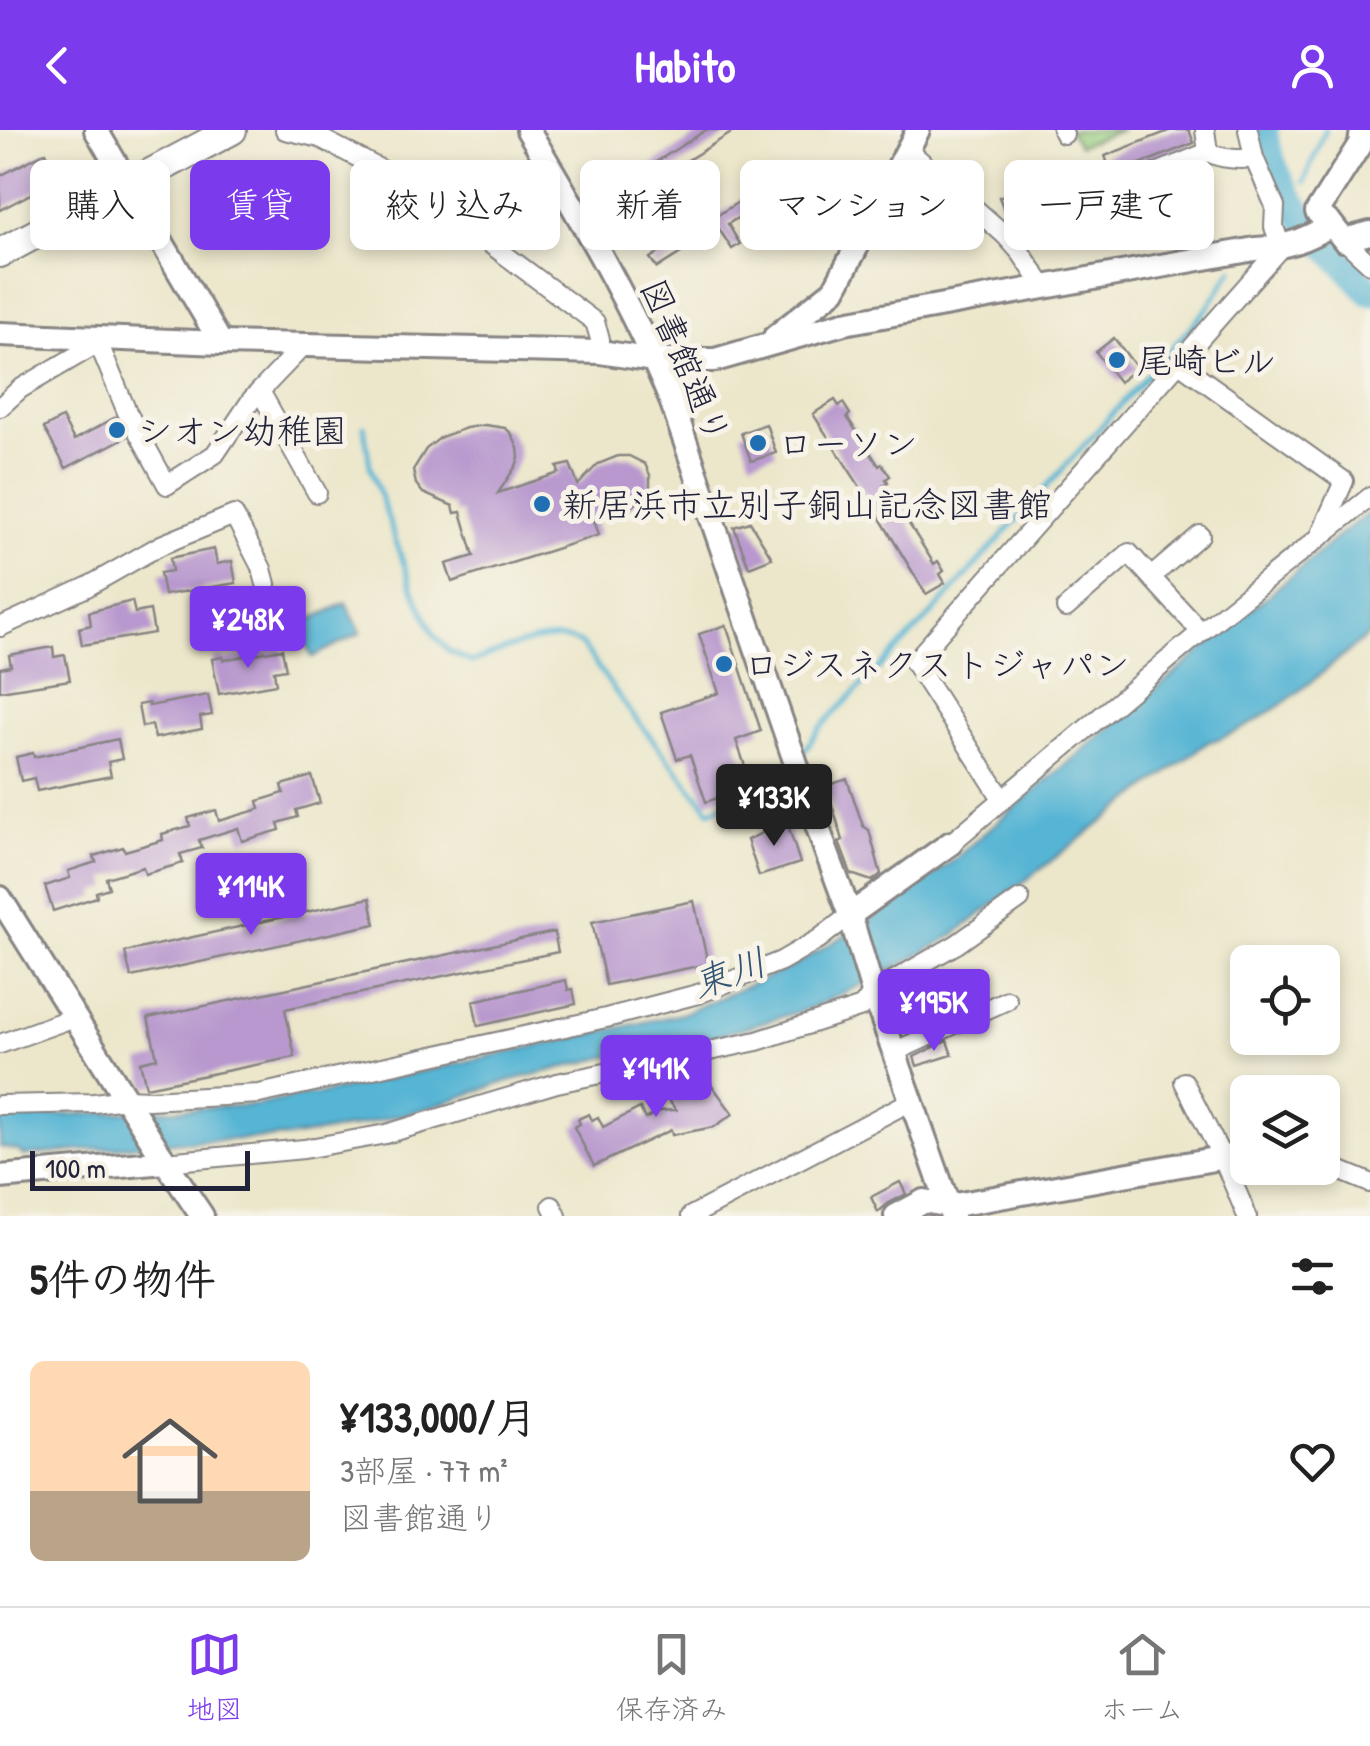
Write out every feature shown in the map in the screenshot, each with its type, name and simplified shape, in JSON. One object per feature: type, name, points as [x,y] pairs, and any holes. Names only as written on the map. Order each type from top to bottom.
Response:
[{"type":"main road","points":[[170,163],[228,131]]},
{"type":"main road","points":[[0,253],[30,237]]},
{"type":"street","points":[[96,130],[113,160]]},
{"type":"street","points":[[285,130],[320,138],[426,196],[595,322],[600,352]]},
{"type":"street","name":"図書館通り","points":[[528,130],[592,236],[672,404],[850,915],[873,992]]},
{"type":"street","points":[[1205,130],[1208,152]]},
{"type":"street","points":[[1248,130],[1254,158],[1275,206],[1274,227],[1292,244]]},
{"type":"street","points":[[1362,130],[1360,144],[1317,212],[1370,264]]},
{"type":"street","points":[[766,345],[834,290],[913,140],[1004,235]]},
{"type":"street","points":[[1188,160],[1208,152],[1254,158]]},
{"type":"street","points":[[0,334],[600,352],[654,360],[715,360],[844,323],[1292,244],[1338,232],[1370,232]]},
{"type":"street","points":[[1003,800],[914,662],[1179,363],[1292,244]]},
{"type":"street","points":[[166,250],[221,342]]},
{"type":"street","points":[[1018,250],[1044,287]]},
{"type":"street","points":[[834,290],[834,308],[844,323]]},
{"type":"street","points":[[96,337],[127,412],[167,485],[215,454],[252,398],[304,344]]},
{"type":"street","points":[[0,407],[20,390],[88,349],[96,337]]},
{"type":"street","points":[[1179,363],[1344,481],[1320,536]]},
{"type":"street","points":[[260,391],[317,493]]},
{"type":"street","points":[[0,1105],[129,1105],[149,1100],[260,1094],[621,1014],[698,994],[767,966],[819,939],[952,843],[1201,632],[1370,498]]},
{"type":"street","points":[[0,627],[87,587],[161,546],[234,515],[262,568],[266,584]]},
{"type":"street","points":[[1151,577],[1200,536]]},
{"type":"street","points":[[1066,608],[1130,553],[1201,632]]},
{"type":"street","points":[[0,898],[202,1216]]},
{"type":"street","points":[[0,1176],[162,1157],[304,1150],[386,1134],[557,1083],[758,1040],[862,1007],[873,992],[958,944],[1020,899]]},
{"type":"street","points":[[873,992],[946,1212]]},
{"type":"street","points":[[894,1052],[1007,1000]]},
{"type":"street","points":[[0,1044],[74,1017]]},
{"type":"street","points":[[1184,1082],[1247,1216]]},
{"type":"street","points":[[691,1216],[911,1101]]},
{"type":"street","points":[[896,1216],[924,1201],[946,1212],[1230,1157]]},
{"type":"street","points":[[1340,1170],[1370,1183]]},
{"type":"green space","points":[[1068,130],[1122,130],[1079,146]]},
{"type":"water","points":[[1370,512],[1370,634],[1271,712],[1208,742],[952,936],[885,974],[811,1008],[682,1046],[607,1057],[508,1081],[429,1108],[353,1127],[293,1137],[173,1142],[23,1156],[19,1151],[0,1147],[0,1118],[257,1105],[315,1095],[681,1014],[790,968],[870,920],[954,860]]},
{"type":"water","points":[[346,603],[361,633],[312,657],[297,626]]},
{"type":"building","points":[[706,130],[736,130],[688,160],[659,160]]},
{"type":"building","points":[[1171,130],[1189,130],[1194,143],[1150,160],[1106,160],[1105,156]]},
{"type":"building","points":[[46,152],[50,160],[31,160]]},
{"type":"building","points":[[30,160],[30,194],[0,210],[0,176]]},
{"type":"building","points":[[740,201],[740,216],[728,224],[740,244],[732,249],[720,231],[720,214]]},
{"type":"building","points":[[663,250],[686,250],[657,268],[650,258]]},
{"type":"building","name":"尾崎ビル","points":[[1114,338],[1137,368],[1119,382],[1096,352]]},
{"type":"building","points":[[835,400],[839,406],[843,403],[850,414],[847,417],[890,476],[884,485],[909,517],[906,519],[934,564],[938,561],[944,571],[940,574],[945,583],[926,594],[813,414]]},
{"type":"building","points":[[116,417],[126,437],[66,468],[44,428],[62,418],[74,440]]},
{"type":"building","name":"ローソン","points":[[766,424],[776,453],[751,461],[741,433]]},
{"type":"building","name":"新居浜市立別子銅山記念図書館","points":[[485,425],[505,428],[518,448],[516,466],[498,493],[559,473],[557,467],[570,464],[578,485],[598,464],[618,456],[629,456],[645,464],[650,486],[634,505],[617,512],[592,514],[599,535],[452,582],[446,564],[474,556],[461,512],[455,513],[453,506],[423,493],[413,470],[426,449],[441,437]]},
{"type":"building","points":[[750,522],[772,558],[749,567],[734,527]]},
{"type":"building","points":[[214,549],[217,564],[232,561],[236,583],[164,595],[160,573],[172,571],[170,558]]},
{"type":"building","points":[[132,601],[135,613],[150,610],[154,633],[82,645],[79,628],[91,625],[89,612]]},
{"type":"building","name":"ロジスネクストジャパン","points":[[726,625],[761,731],[736,740],[752,786],[706,802],[690,755],[677,759],[661,712],[719,693],[699,634]]},
{"type":"building","points":[[53,647],[54,657],[65,655],[70,680],[0,691],[0,668],[11,666],[9,655]]},
{"type":"building","points":[[282,649],[286,669],[274,671],[276,684],[219,694],[212,659]]},
{"type":"building","points":[[208,695],[212,715],[200,717],[202,729],[155,738],[152,725],[142,727],[138,705]]},
{"type":"building","points":[[118,739],[122,759],[108,762],[111,776],[37,791],[34,778],[21,781],[16,757],[33,753],[34,757]]},
{"type":"building","points":[[312,776],[320,803],[296,810],[298,817],[278,823],[280,830],[242,841],[238,828],[199,840],[202,848],[180,854],[183,863],[145,874],[143,867],[106,878],[109,888],[96,892],[97,897],[53,911],[45,886],[70,878],[68,871],[96,862],[94,856],[163,840],[162,834],[190,826],[188,818],[216,810],[219,821],[260,809],[258,801],[284,793],[282,785]]},
{"type":"building","points":[[847,779],[863,826],[869,830],[881,874],[872,881],[851,874],[839,842],[843,840],[826,786]]},
{"type":"building","points":[[786,819],[800,863],[759,876],[747,840]]},
{"type":"building","points":[[370,898],[375,924],[131,977],[125,952]]},
{"type":"building","points":[[694,901],[708,964],[606,985],[592,922]]},
{"type":"building","points":[[554,932],[558,952],[285,1009],[295,1057],[146,1087],[140,1062],[157,1058],[148,1018]]},
{"type":"building","points":[[566,980],[576,1004],[478,1026],[473,1001]]},
{"type":"building","points":[[947,1041],[952,1055],[917,1066],[914,1057]]},
{"type":"building","points":[[700,1069],[733,1114],[714,1127],[672,1135],[671,1130],[594,1166],[574,1127],[580,1124],[578,1119],[589,1114],[592,1120],[598,1117],[603,1127],[640,1108],[645,1119],[659,1111],[676,1110],[664,1094]]},
{"type":"building","points":[[900,1182],[906,1194],[878,1212],[871,1197]]},
{"type":"waterway","points":[[1264,130],[1290,198],[1370,292]]},
{"type":"waterway","points":[[1304,182],[1325,130]]},
{"type":"waterway","points":[[1294,207],[1298,197]]},
{"type":"waterway","points":[[804,751],[820,728],[930,616],[1206,310],[1233,269]]},
{"type":"waterway","points":[[364,426],[370,466],[411,585],[434,635],[449,651],[471,662],[542,639],[570,640],[582,645],[710,811],[790,771]]},
{"type":"place","name":"尾崎ビル","points":[[1117,360]]},
{"type":"place","name":"シオン幼稚園","points":[[117,430]]},
{"type":"place","name":"ローソン","points":[[758,443]]},
{"type":"place","name":"新居浜市立別子銅山記念図書館","points":[[542,504]]},
{"type":"place","name":"ロジスネクストジャパン","points":[[724,664]]},
{"type":"water label","name":"東川","points":[[729,972]]}]
